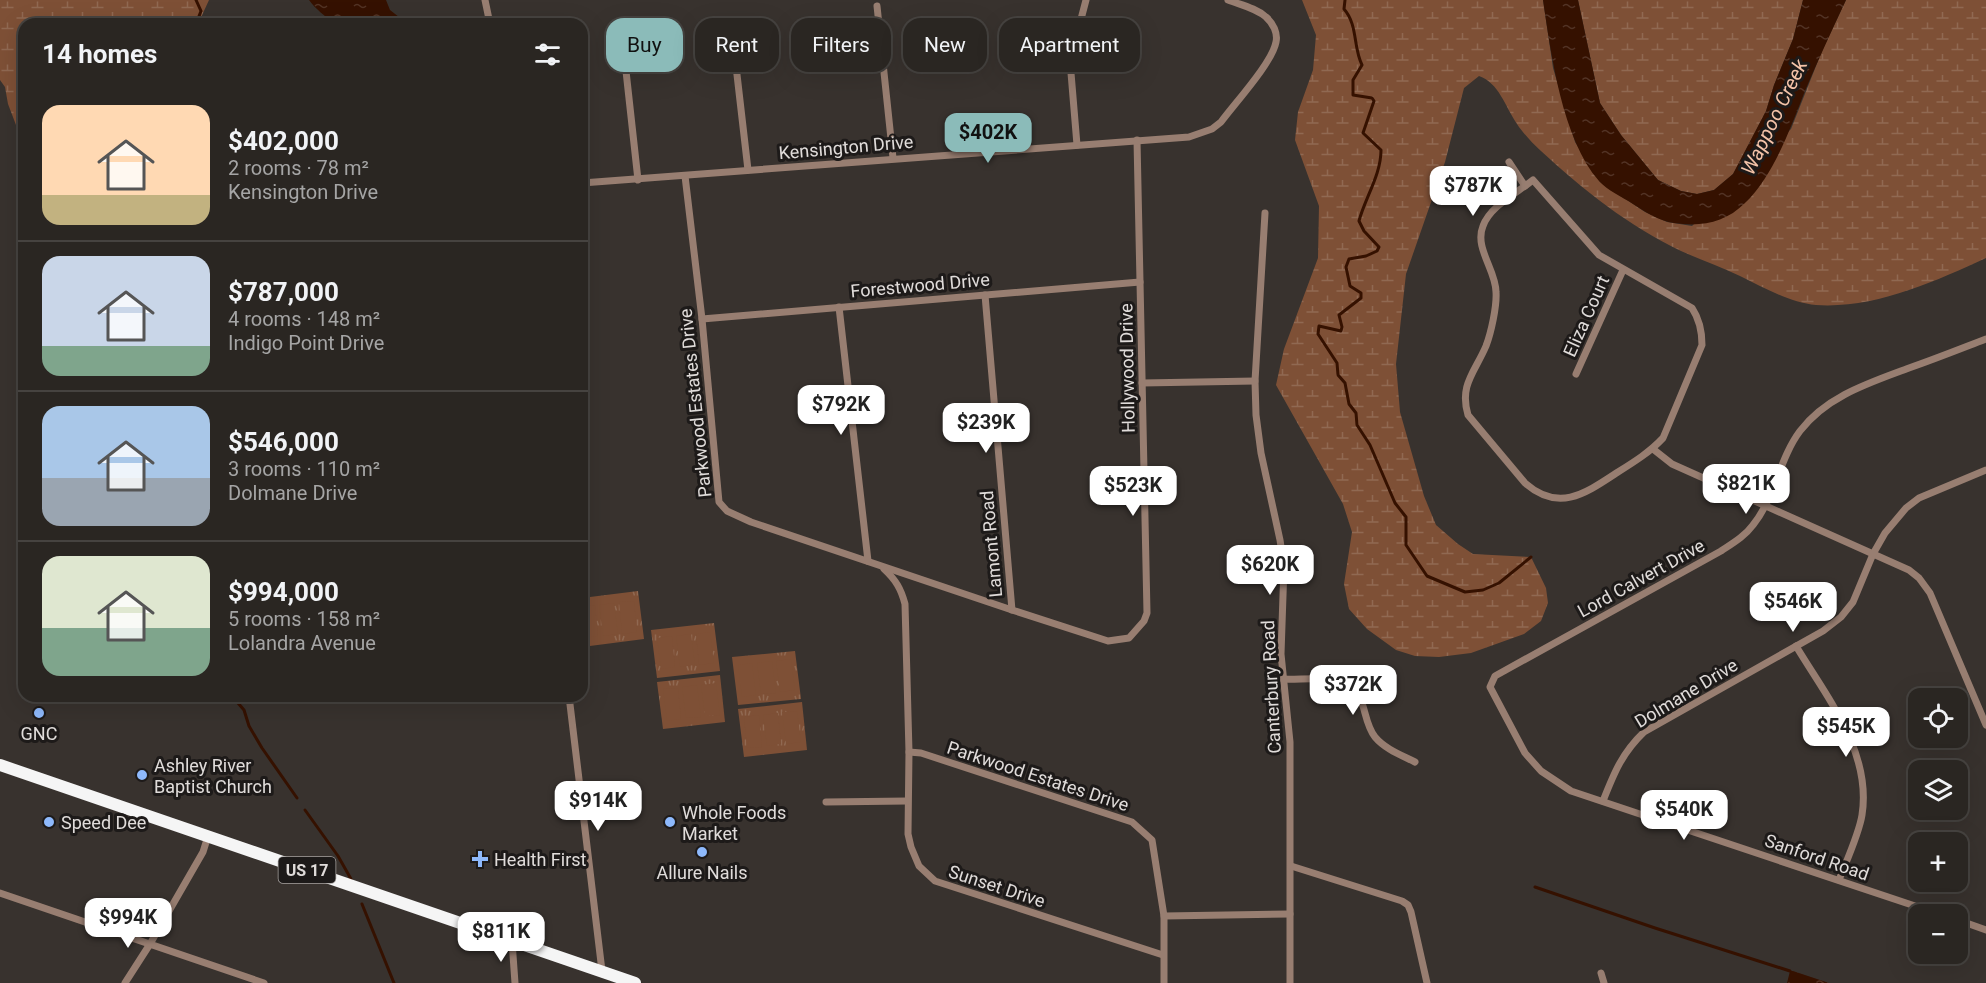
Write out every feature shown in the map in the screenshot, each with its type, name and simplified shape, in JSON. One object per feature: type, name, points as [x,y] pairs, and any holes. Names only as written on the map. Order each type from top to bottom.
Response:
[{"type":"highway","name":"US 17","points":[[0,765],[635,983]]},
{"type":"street","points":[[485,0],[489,18]]},
{"type":"street","points":[[1077,145],[1070,61],[1086,0]]},
{"type":"street","name":"Kensington Drive","points":[[588,183],[1189,136],[1212,129],[1221,122],[1269,59],[1276,42],[1276,30],[1267,18],[1255,9],[1228,0]]},
{"type":"street","points":[[877,6],[893,158]]},
{"type":"street","points":[[626,72],[638,180]]},
{"type":"street","points":[[737,72],[748,170]]},
{"type":"street","name":"Hollywood Drive","points":[[868,561],[1108,641],[1129,638],[1144,621],[1147,613],[1137,140]]},
{"type":"street","points":[[1509,162],[1525,186]]},
{"type":"street","name":"Parkwood Estates Drive","points":[[685,176],[702,319],[719,502],[727,511],[752,522],[868,561]]},
{"type":"street","points":[[1533,180],[1599,255],[1623,270],[1692,308],[1700,324],[1702,345],[1663,438],[1653,449],[1585,494],[1569,499],[1551,498],[1534,491],[1525,483],[1468,415],[1464,400],[1465,388],[1486,345],[1497,292],[1481,241],[1481,229],[1487,215],[1533,180]]},
{"type":"street","name":"Canterbury Road","points":[[1265,213],[1255,381],[1256,415],[1284,566],[1281,654],[1290,742],[1290,983]]},
{"type":"street","name":"Eliza Court","points":[[1576,374],[1623,270]]},
{"type":"street","name":"Forestwood Drive","points":[[702,319],[1140,282]]},
{"type":"street","name":"Lamont Road","points":[[985,295],[1012,610]]},
{"type":"street","points":[[839,307],[868,561]]},
{"type":"street","name":"Lord Calvert Drive","points":[[1490,687],[1495,676],[1735,542],[1755,524],[1792,443],[1813,417],[1829,403],[1872,382],[1986,339]]},
{"type":"street","points":[[1142,383],[1255,381]]},
{"type":"street","points":[[1653,449],[1672,465],[1909,570],[1919,578],[1930,593],[1986,725]]},
{"type":"street","name":"Dolmane Drive","points":[[1603,801],[1620,760],[1631,744],[1644,732],[1823,631],[1841,617],[1853,602],[1872,554],[1885,533],[1906,508],[1919,498],[1986,470]]},
{"type":"street","name":"Sunset Drive","points":[[882,567],[894,578],[905,604],[909,752],[908,834],[918,866],[935,881],[1162,955]]},
{"type":"street","points":[[1796,646],[1858,755],[1863,785],[1862,816],[1839,880]]},
{"type":"street","points":[[1282,679],[1337,680],[1347,683],[1362,700],[1367,723],[1373,735],[1382,745],[1414,762]]},
{"type":"street","name":"Sanford Road","points":[[1490,687],[1525,753],[1541,771],[1572,790],[1910,904]]},
{"type":"street","points":[[570,702],[602,971]]},
{"type":"street","name":"Parkwood Estates Drive","points":[[909,752],[921,753],[1132,822],[1152,840],[1164,916],[1162,955],[1164,983]]},
{"type":"street","points":[[826,802],[907,801]]},
{"type":"street","points":[[125,983],[203,852],[208,837]]},
{"type":"street","points":[[1291,866],[1402,901],[1408,905],[1427,983]]},
{"type":"street","points":[[0,893],[264,983]]},
{"type":"street","points":[[1164,916],[1290,914]]},
{"type":"street","points":[[1968,924],[1986,930]]},
{"type":"street","points":[[512,941],[515,983]]},
{"type":"street","points":[[1601,973],[1604,983]]},
{"type":"green space","points":[[0,0],[209,0],[201,18],[18,18],[18,130],[8,104],[5,87],[0,80]]},
{"type":"green space","points":[[1302,0],[1543,0],[1553,68],[1575,142],[1600,182],[1645,212],[1667,222],[1692,226],[1791,129],[1822,51],[1846,0],[1986,0],[1986,258],[1903,292],[1860,303],[1816,305],[1787,298],[1681,251],[1625,219],[1534,145],[1517,124],[1497,90],[1486,79],[1479,76],[1464,88],[1445,162],[1406,274],[1396,364],[1400,412],[1424,496],[1436,525],[1473,554],[1531,557],[1546,588],[1548,603],[1541,621],[1524,634],[1471,653],[1439,657],[1415,656],[1396,650],[1367,629],[1349,609],[1344,584],[1352,532],[1343,504],[1276,385],[1284,349],[1318,258],[1319,206],[1295,140],[1298,112],[1313,70],[1316,35]]},
{"type":"green space","points":[[1578,0],[1803,0],[1793,39],[1766,111],[1733,174],[1714,190],[1697,194],[1681,191],[1658,180],[1621,135],[1600,103]]},
{"type":"green space","points":[[638,591],[644,639],[588,646],[588,597]]},
{"type":"green space","points":[[634,601],[637,632],[622,634],[619,602]]},
{"type":"green space","points":[[614,603],[618,634],[603,636],[599,605]]},
{"type":"green space","points":[[595,605],[598,636],[588,637],[588,606]]},
{"type":"green space","points":[[714,623],[720,671],[657,678],[651,630]]},
{"type":"green space","points":[[710,632],[714,663],[699,665],[696,634]]},
{"type":"green space","points":[[691,634],[695,665],[680,667],[676,636]]},
{"type":"green space","points":[[672,636],[675,667],[661,669],[657,638]]},
{"type":"green space","points":[[795,651],[801,699],[738,705],[732,657]]},
{"type":"green space","points":[[791,659],[795,690],[780,692],[776,661]]},
{"type":"green space","points":[[772,661],[776,693],[761,694],[757,663]]},
{"type":"green space","points":[[752,663],[756,695],[742,697],[738,665]]},
{"type":"green space","points":[[720,675],[725,722],[663,729],[657,682]]},
{"type":"green space","points":[[716,683],[720,715],[705,716],[701,685]]},
{"type":"green space","points":[[697,685],[701,717],[686,718],[682,687]]},
{"type":"green space","points":[[678,688],[681,719],[667,721],[663,689]]},
{"type":"green space","points":[[802,702],[807,750],[744,757],[738,709]]},
{"type":"green space","points":[[797,711],[801,742],[786,744],[782,712]]},
{"type":"green space","points":[[778,713],[781,744],[767,746],[763,715]]},
{"type":"green space","points":[[759,715],[762,747],[747,748],[744,717]]},
{"type":"water","points":[[309,0],[386,0],[390,10],[400,18],[327,18]]},
{"type":"water","name":"Wappoo Creek","points":[[1543,0],[1578,0],[1600,103],[1621,135],[1658,180],[1681,191],[1697,194],[1714,190],[1733,174],[1766,111],[1793,39],[1803,0],[1846,0],[1773,166],[1764,180],[1745,203],[1729,215],[1703,224],[1684,224],[1668,222],[1647,213],[1606,187],[1586,163],[1567,120],[1560,95]]},
{"type":"water","points":[[1790,971],[1793,971],[1829,983],[1787,983]]},
{"type":"waterway","points":[[196,0],[201,11],[198,18]]},
{"type":"waterway","points":[[1345,0],[1344,9],[1351,22],[1362,65],[1353,80],[1353,95],[1372,98],[1374,101],[1363,133],[1381,150],[1376,177],[1359,221],[1364,231],[1379,247],[1377,251],[1366,256],[1349,259],[1346,267],[1350,286],[1361,293],[1361,298],[1339,315],[1341,331],[1319,326],[1318,334],[1337,363],[1338,375],[1345,383],[1349,404],[1356,413],[1357,425],[1370,445],[1395,503],[1406,517],[1406,545],[1427,576],[1465,592],[1483,590],[1499,583],[1531,557]]},
{"type":"waterway","points":[[237,702],[244,710],[249,726],[262,748],[297,798]]},
{"type":"waterway","points":[[305,810],[338,856],[351,879]]},
{"type":"waterway","points":[[1535,887],[1790,971]]},
{"type":"waterway","points":[[362,904],[394,983]]},
{"type":"place","name":"GNC","points":[[39,713]]},
{"type":"place","name":"Ashley River Baptist Church","points":[[142,775]]},
{"type":"place","name":"Speed Dee","points":[[49,822]]},
{"type":"place","name":"Whole Foods Market","points":[[670,822]]},
{"type":"place","name":"Allure Nails","points":[[702,852]]},
{"type":"place","name":"Health First","points":[[480,859]]}]
